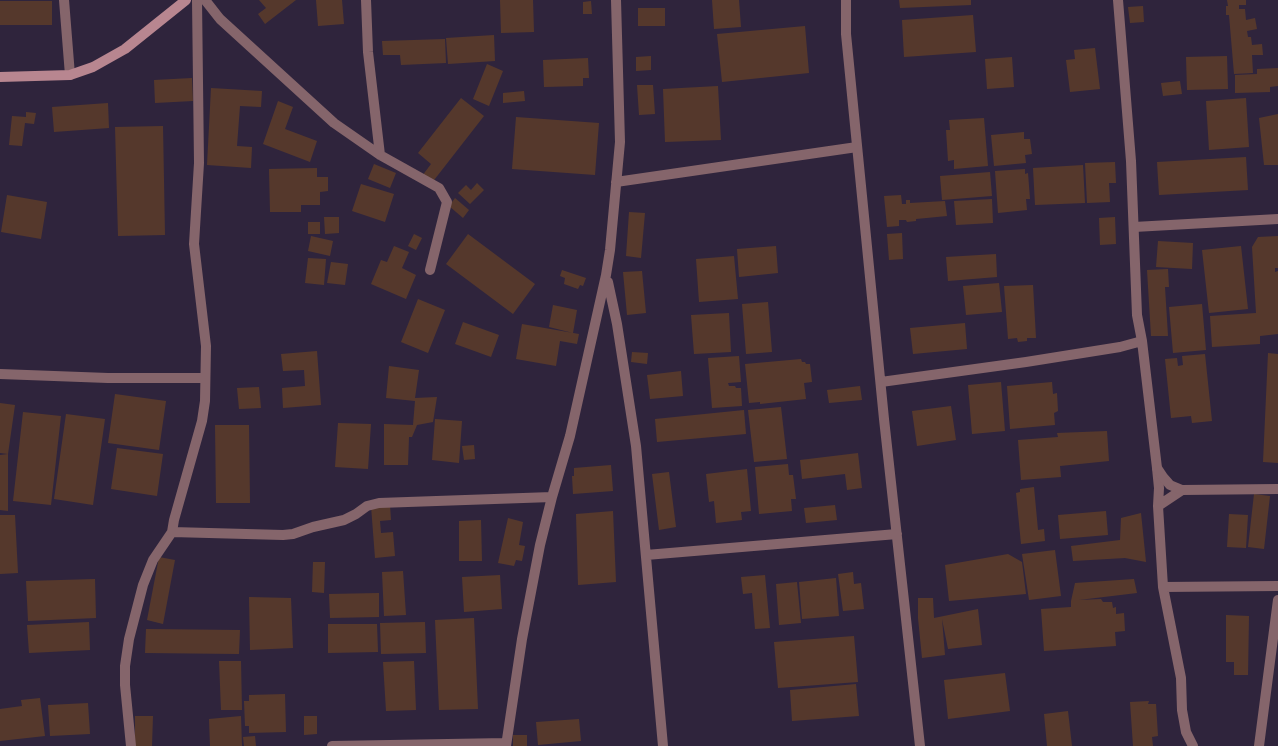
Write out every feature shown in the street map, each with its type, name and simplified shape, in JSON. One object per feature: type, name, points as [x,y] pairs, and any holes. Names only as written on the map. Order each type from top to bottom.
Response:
[{"type":"main road","points":[[0,77],[70,75],[93,67],[125,49],[186,0]]},
{"type":"street","points":[[64,0],[70,75]]},
{"type":"street","points":[[131,746],[125,685],[125,666],[129,639],[143,585],[153,560],[172,532],[174,520],[202,421],[205,401],[206,346],[194,244],[199,164],[197,0]]},
{"type":"street","points":[[205,0],[220,19],[334,123],[380,155],[438,188],[447,202],[430,270]]},
{"type":"street","points":[[366,0],[368,52],[380,155]]},
{"type":"street","points":[[332,746],[506,745],[522,639],[540,545],[570,436],[606,275],[610,250],[620,142],[616,0]]},
{"type":"street","points":[[846,0],[846,34],[857,148],[920,746]]},
{"type":"street","points":[[1118,0],[1131,161],[1137,315],[1142,341],[1159,488],[1158,506],[1163,587],[1181,678],[1182,710],[1186,732],[1193,746]]},
{"type":"street","points":[[616,182],[857,148]]},
{"type":"street","points":[[1134,226],[1278,219]]},
{"type":"street","points":[[606,275],[617,324],[636,446],[663,746]]},
{"type":"street","points":[[881,382],[1026,362],[1120,347],[1142,341]]},
{"type":"street","points":[[0,374],[108,378],[205,378]]},
{"type":"street","points":[[1157,468],[1163,478],[1170,484],[1182,490],[1278,489]]},
{"type":"street","points":[[1158,506],[1182,490]]},
{"type":"street","points":[[172,532],[283,535],[293,534],[313,527],[344,520],[367,506],[379,503],[552,497]]},
{"type":"street","points":[[646,555],[897,534]]},
{"type":"street","points":[[1163,587],[1278,586]]},
{"type":"street","points":[[1259,746],[1275,650],[1278,600]]},
{"type":"building","points":[[259,0],[296,0],[265,24],[258,14],[266,8]]},
{"type":"building","points":[[316,0],[342,0],[344,24],[318,26]]},
{"type":"building","points":[[500,0],[533,0],[534,32],[501,33]]},
{"type":"building","points":[[712,0],[739,0],[741,27],[714,29]]},
{"type":"building","points":[[899,0],[971,0],[971,5],[900,8]]},
{"type":"building","points":[[1227,0],[1246,0],[1246,5],[1239,5],[1239,9],[1245,9],[1246,20],[1255,18],[1257,29],[1247,31],[1248,37],[1251,37],[1252,45],[1262,44],[1263,55],[1252,55],[1253,73],[1234,74],[1229,15],[1226,15],[1226,6],[1228,6]]},
{"type":"building","points":[[0,1],[52,1],[52,25],[0,25]]},
{"type":"building","points":[[591,1],[592,14],[583,14],[583,2]]},
{"type":"building","points":[[1143,6],[1144,22],[1130,23],[1128,7]]},
{"type":"building","points":[[638,8],[665,8],[665,26],[638,26]]},
{"type":"building","points":[[973,15],[976,52],[904,57],[902,20]]},
{"type":"building","points":[[805,26],[809,73],[722,82],[717,34]]},
{"type":"building","points":[[494,35],[495,61],[448,64],[446,38]]},
{"type":"building","points":[[445,39],[446,63],[401,65],[400,55],[383,55],[382,41]]},
{"type":"building","points":[[1095,48],[1100,89],[1070,92],[1066,60],[1075,59],[1074,50]]},
{"type":"building","points":[[651,56],[651,70],[636,71],[636,57]]},
{"type":"building","points":[[1227,56],[1228,89],[1187,90],[1186,57]]},
{"type":"building","points":[[1012,57],[1014,87],[987,89],[985,59]]},
{"type":"building","points":[[588,58],[589,78],[583,78],[583,86],[544,87],[543,60]]},
{"type":"building","points":[[487,64],[503,71],[489,106],[473,99]]},
{"type":"building","points":[[1278,68],[1278,86],[1270,87],[1270,92],[1235,93],[1235,75],[1257,74],[1257,69]]},
{"type":"building","points":[[192,78],[193,101],[155,103],[154,80]]},
{"type":"building","points":[[1180,81],[1182,94],[1163,96],[1161,83]]},
{"type":"building","points":[[637,85],[653,85],[655,114],[639,115]]},
{"type":"building","points":[[718,86],[721,140],[665,142],[663,89]]},
{"type":"building","points":[[211,88],[262,91],[261,107],[240,106],[237,146],[252,147],[251,168],[207,165]]},
{"type":"building","points":[[524,91],[525,101],[503,103],[503,93]]},
{"type":"building","points":[[461,98],[484,116],[431,184],[422,176],[431,164],[418,153]]},
{"type":"building","points":[[1246,98],[1249,147],[1209,150],[1206,101]]},
{"type":"building","points":[[278,101],[293,107],[285,129],[317,141],[310,162],[263,144]]},
{"type":"building","points":[[108,103],[109,128],[54,132],[52,107]]},
{"type":"building","points":[[26,112],[36,113],[34,124],[25,123],[22,146],[9,145],[12,116],[26,117]]},
{"type":"building","points":[[1278,114],[1278,165],[1264,165],[1259,118]]},
{"type":"building","points":[[516,117],[599,123],[595,175],[512,169]]},
{"type":"building","points":[[984,118],[988,166],[954,169],[954,160],[948,161],[946,130],[950,130],[949,120]]},
{"type":"building","points":[[163,126],[165,235],[118,236],[115,127]]},
{"type":"building","points":[[1024,132],[1024,139],[1030,139],[1032,154],[1025,155],[1026,163],[994,166],[991,135]]},
{"type":"building","points":[[1246,157],[1248,190],[1159,195],[1157,162]]},
{"type":"building","points":[[1115,162],[1116,183],[1109,183],[1110,202],[1087,203],[1085,163]]},
{"type":"building","points":[[374,164],[396,173],[390,188],[368,179]]},
{"type":"building","points":[[1083,165],[1085,203],[1035,205],[1033,168]]},
{"type":"building","points":[[317,168],[317,177],[328,177],[328,191],[320,192],[320,205],[301,205],[301,212],[270,212],[269,169]]},
{"type":"building","points":[[1025,169],[1025,174],[1028,173],[1030,199],[1026,199],[1027,210],[998,213],[995,171]]},
{"type":"building","points":[[990,172],[992,196],[942,200],[940,176]]},
{"type":"building","points":[[477,183],[484,190],[470,204],[458,193],[466,185],[471,190]]},
{"type":"building","points":[[361,184],[394,194],[385,222],[352,211]]},
{"type":"building","points":[[7,195],[47,202],[41,239],[1,232]]},
{"type":"building","points":[[901,195],[902,204],[906,204],[906,200],[910,200],[910,203],[945,201],[947,216],[916,219],[916,221],[907,222],[906,220],[899,220],[899,226],[887,227],[884,196]]},
{"type":"building","points":[[455,198],[469,210],[463,218],[449,206]]},
{"type":"building","points":[[992,199],[993,223],[956,225],[954,201]]},
{"type":"building","points":[[629,212],[645,213],[641,258],[626,256]]},
{"type":"building","points":[[324,217],[339,217],[339,233],[325,234]]},
{"type":"building","points":[[1115,217],[1116,244],[1100,245],[1099,218]]},
{"type":"building","points":[[308,222],[320,222],[320,234],[308,234]]},
{"type":"building","points":[[902,233],[903,259],[889,260],[887,234]]},
{"type":"building","points":[[414,234],[422,238],[416,250],[408,246]]},
{"type":"building","points":[[468,234],[535,284],[513,314],[446,264]]},
{"type":"building","points":[[311,236],[333,241],[330,256],[308,251]]},
{"type":"building","points":[[1278,236],[1278,268],[1275,268],[1275,272],[1278,271],[1278,334],[1260,336],[1260,344],[1212,347],[1210,316],[1256,313],[1252,247],[1258,237]]},
{"type":"building","points":[[1158,241],[1193,243],[1192,269],[1156,267]]},
{"type":"building","points":[[394,246],[409,252],[402,268],[416,275],[406,299],[371,284],[381,260],[387,262]]},
{"type":"building","points":[[776,246],[778,273],[739,277],[737,249]]},
{"type":"building","points":[[1241,246],[1248,309],[1209,313],[1202,250]]},
{"type":"building","points":[[996,254],[997,277],[948,281],[946,257]]},
{"type":"building","points":[[734,256],[738,299],[699,302],[696,259]]},
{"type":"building","points":[[308,258],[326,259],[324,285],[305,283]]},
{"type":"building","points":[[331,262],[348,264],[345,285],[327,283]]},
{"type":"building","points":[[1168,269],[1169,287],[1165,287],[1168,336],[1151,336],[1147,270]]},
{"type":"building","points":[[562,270],[586,278],[583,286],[580,285],[578,289],[564,284],[565,278],[560,276]]},
{"type":"building","points":[[642,271],[646,313],[627,315],[623,272]]},
{"type":"building","points":[[999,283],[1002,312],[966,315],[963,286]]},
{"type":"building","points":[[1033,285],[1036,338],[1027,338],[1027,341],[1018,342],[1017,338],[1008,339],[1004,286]]},
{"type":"building","points":[[418,299],[445,310],[428,353],[401,342]]},
{"type":"building","points":[[768,302],[772,352],[746,354],[742,304]]},
{"type":"building","points":[[1202,304],[1206,350],[1173,353],[1169,307]]},
{"type":"building","points":[[553,305],[577,310],[573,333],[549,327]]},
{"type":"building","points":[[729,313],[731,352],[694,354],[691,315]]},
{"type":"building","points":[[463,322],[499,335],[491,357],[455,344]]},
{"type":"building","points":[[965,323],[967,349],[913,354],[910,328]]},
{"type":"building","points":[[522,324],[579,334],[577,344],[560,341],[556,366],[516,359]]},
{"type":"building","points":[[317,351],[321,405],[283,408],[282,388],[305,386],[304,370],[283,371],[281,354]]},
{"type":"building","points":[[632,352],[648,353],[647,364],[631,362]]},
{"type":"building","points":[[1268,353],[1278,354],[1278,463],[1263,462]]},
{"type":"building","points":[[1205,354],[1212,421],[1192,423],[1191,416],[1171,418],[1165,359],[1177,358],[1178,366],[1183,365],[1182,356]]},
{"type":"building","points":[[739,356],[741,382],[728,383],[729,386],[741,388],[742,406],[712,408],[708,358]]},
{"type":"building","points":[[801,359],[802,362],[810,364],[812,382],[804,383],[806,399],[760,404],[760,402],[749,403],[745,364]]},
{"type":"building","points":[[389,366],[419,370],[415,398],[437,397],[433,422],[417,425],[412,437],[409,437],[408,465],[384,465],[384,424],[413,425],[415,401],[386,398]]},
{"type":"building","points":[[681,371],[683,396],[650,399],[647,375]]},
{"type":"building","points":[[1001,382],[1005,431],[972,434],[968,385]]},
{"type":"building","points":[[1052,382],[1053,394],[1057,393],[1058,411],[1054,413],[1055,425],[1010,429],[1007,386]]},
{"type":"building","points":[[860,386],[862,400],[829,403],[827,390]]},
{"type":"building","points":[[259,387],[261,408],[239,409],[237,388]]},
{"type":"building","points":[[115,394],[166,401],[159,450],[108,443]]},
{"type":"building","points":[[0,403],[15,405],[8,454],[0,453]]},
{"type":"building","points":[[951,406],[956,440],[917,446],[912,411]]},
{"type":"building","points":[[781,407],[787,459],[754,462],[748,410]]},
{"type":"building","points":[[744,410],[746,434],[657,442],[655,419]]},
{"type":"building","points":[[23,412],[61,416],[51,505],[13,501]]},
{"type":"building","points":[[66,414],[105,419],[93,505],[54,499]]},
{"type":"building","points":[[435,419],[462,421],[459,463],[432,460]]},
{"type":"building","points":[[338,423],[371,424],[368,469],[335,467]]},
{"type":"building","points":[[215,425],[249,425],[250,503],[216,503]]},
{"type":"building","points":[[1107,431],[1109,461],[1060,466],[1061,477],[1021,480],[1018,440],[1058,437],[1057,433]]},
{"type":"building","points":[[474,445],[475,459],[464,460],[462,446]]},
{"type":"building","points":[[117,448],[163,454],[157,496],[111,489]]},
{"type":"building","points":[[858,453],[862,488],[847,490],[845,474],[802,479],[800,460]]},
{"type":"building","points":[[8,454],[8,511],[0,510],[0,455]]},
{"type":"building","points":[[788,464],[789,475],[793,475],[796,499],[791,499],[792,511],[759,514],[755,467]]},
{"type":"building","points":[[611,465],[613,491],[573,494],[572,476],[574,476],[574,468]]},
{"type":"building","points":[[747,469],[751,511],[741,512],[742,520],[716,523],[714,501],[709,502],[706,474]]},
{"type":"building","points":[[669,472],[676,527],[659,530],[652,474]]},
{"type":"building","points":[[1034,487],[1038,530],[1044,529],[1045,541],[1021,544],[1016,493],[1020,492],[1020,489]]},
{"type":"building","points":[[1254,494],[1270,496],[1264,549],[1248,547]]},
{"type":"building","points":[[390,505],[391,520],[380,521],[381,533],[393,532],[395,556],[375,558],[371,506]]},
{"type":"building","points":[[835,505],[837,520],[806,523],[804,508]]},
{"type":"building","points":[[613,511],[616,582],[578,585],[576,514]]},
{"type":"building","points":[[1106,511],[1108,535],[1060,539],[1058,515]]},
{"type":"building","points":[[1141,513],[1146,562],[1125,558],[1073,561],[1071,546],[1120,540],[1121,518]]},
{"type":"building","points":[[1229,514],[1248,515],[1246,548],[1227,547]]},
{"type":"building","points":[[0,515],[15,515],[18,573],[0,574]]},
{"type":"building","points":[[508,518],[523,522],[519,545],[525,546],[522,561],[516,560],[514,566],[498,563]]},
{"type":"building","points":[[481,520],[482,561],[459,561],[459,521]]},
{"type":"building","points":[[1055,550],[1061,596],[1029,600],[1022,554]]},
{"type":"building","points":[[1008,554],[1022,562],[1026,594],[949,601],[945,565]]},
{"type":"building","points":[[159,557],[175,560],[163,624],[147,620]]},
{"type":"building","points":[[313,562],[325,562],[324,593],[312,592]]},
{"type":"building","points":[[403,571],[406,615],[384,616],[382,572]]},
{"type":"building","points":[[853,572],[854,584],[861,583],[864,609],[843,611],[838,574]]},
{"type":"building","points":[[500,575],[502,609],[464,612],[462,577]]},
{"type":"building","points":[[765,575],[770,628],[755,629],[752,593],[743,594],[741,577]]},
{"type":"building","points":[[836,578],[839,616],[802,619],[799,582]]},
{"type":"building","points":[[95,579],[96,618],[28,621],[26,581]]},
{"type":"building","points":[[1134,579],[1137,593],[1079,600],[1101,599],[1103,602],[1112,602],[1113,608],[1116,607],[1116,614],[1124,613],[1125,631],[1115,632],[1116,646],[1044,651],[1041,609],[1071,607],[1075,583]]},
{"type":"building","points":[[797,582],[801,623],[779,625],[776,584]]},
{"type":"building","points":[[379,593],[379,617],[330,618],[329,594]]},
{"type":"building","points":[[249,597],[291,598],[293,648],[250,650]]},
{"type":"building","points":[[918,598],[933,598],[934,618],[978,609],[982,645],[948,649],[942,619],[945,655],[922,658],[918,618]]},
{"type":"building","points":[[1226,615],[1249,616],[1248,675],[1234,675],[1234,662],[1226,662]]},
{"type":"building","points":[[474,618],[478,709],[439,710],[435,620]]},
{"type":"building","points":[[89,622],[90,650],[29,653],[27,625]]},
{"type":"building","points":[[425,622],[426,653],[381,654],[380,623]]},
{"type":"building","points":[[328,624],[377,624],[378,652],[328,653]]},
{"type":"building","points":[[146,629],[240,630],[239,654],[145,653]]},
{"type":"building","points":[[854,636],[858,682],[778,688],[774,642]]},
{"type":"building","points":[[219,661],[241,661],[242,710],[221,710]]},
{"type":"building","points":[[414,661],[416,710],[386,711],[383,662]]},
{"type":"building","points":[[1005,673],[1010,711],[948,719],[944,680]]},
{"type":"building","points":[[856,684],[859,716],[792,721],[790,690]]},
{"type":"building","points":[[285,694],[286,732],[249,733],[249,726],[245,726],[244,701],[249,701],[249,695]]},
{"type":"building","points":[[40,698],[45,736],[0,741],[0,709],[22,706],[21,700]]},
{"type":"building","points":[[1149,701],[1148,704],[1156,704],[1158,736],[1152,737],[1153,746],[1133,746],[1130,702]]},
{"type":"building","points":[[88,703],[90,734],[50,736],[48,705]]},
{"type":"building","points":[[1068,711],[1072,746],[1047,746],[1044,714]]},
{"type":"building","points":[[135,716],[153,716],[152,746],[135,746]]},
{"type":"building","points":[[241,716],[242,746],[210,746],[209,719]]},
{"type":"building","points":[[304,716],[317,716],[317,734],[304,735]]},
{"type":"building","points":[[579,719],[581,741],[538,745],[536,722]]},
{"type":"building","points":[[513,735],[527,735],[527,746],[513,746]]},
{"type":"building","points":[[255,736],[256,746],[244,746],[243,737]]}]
